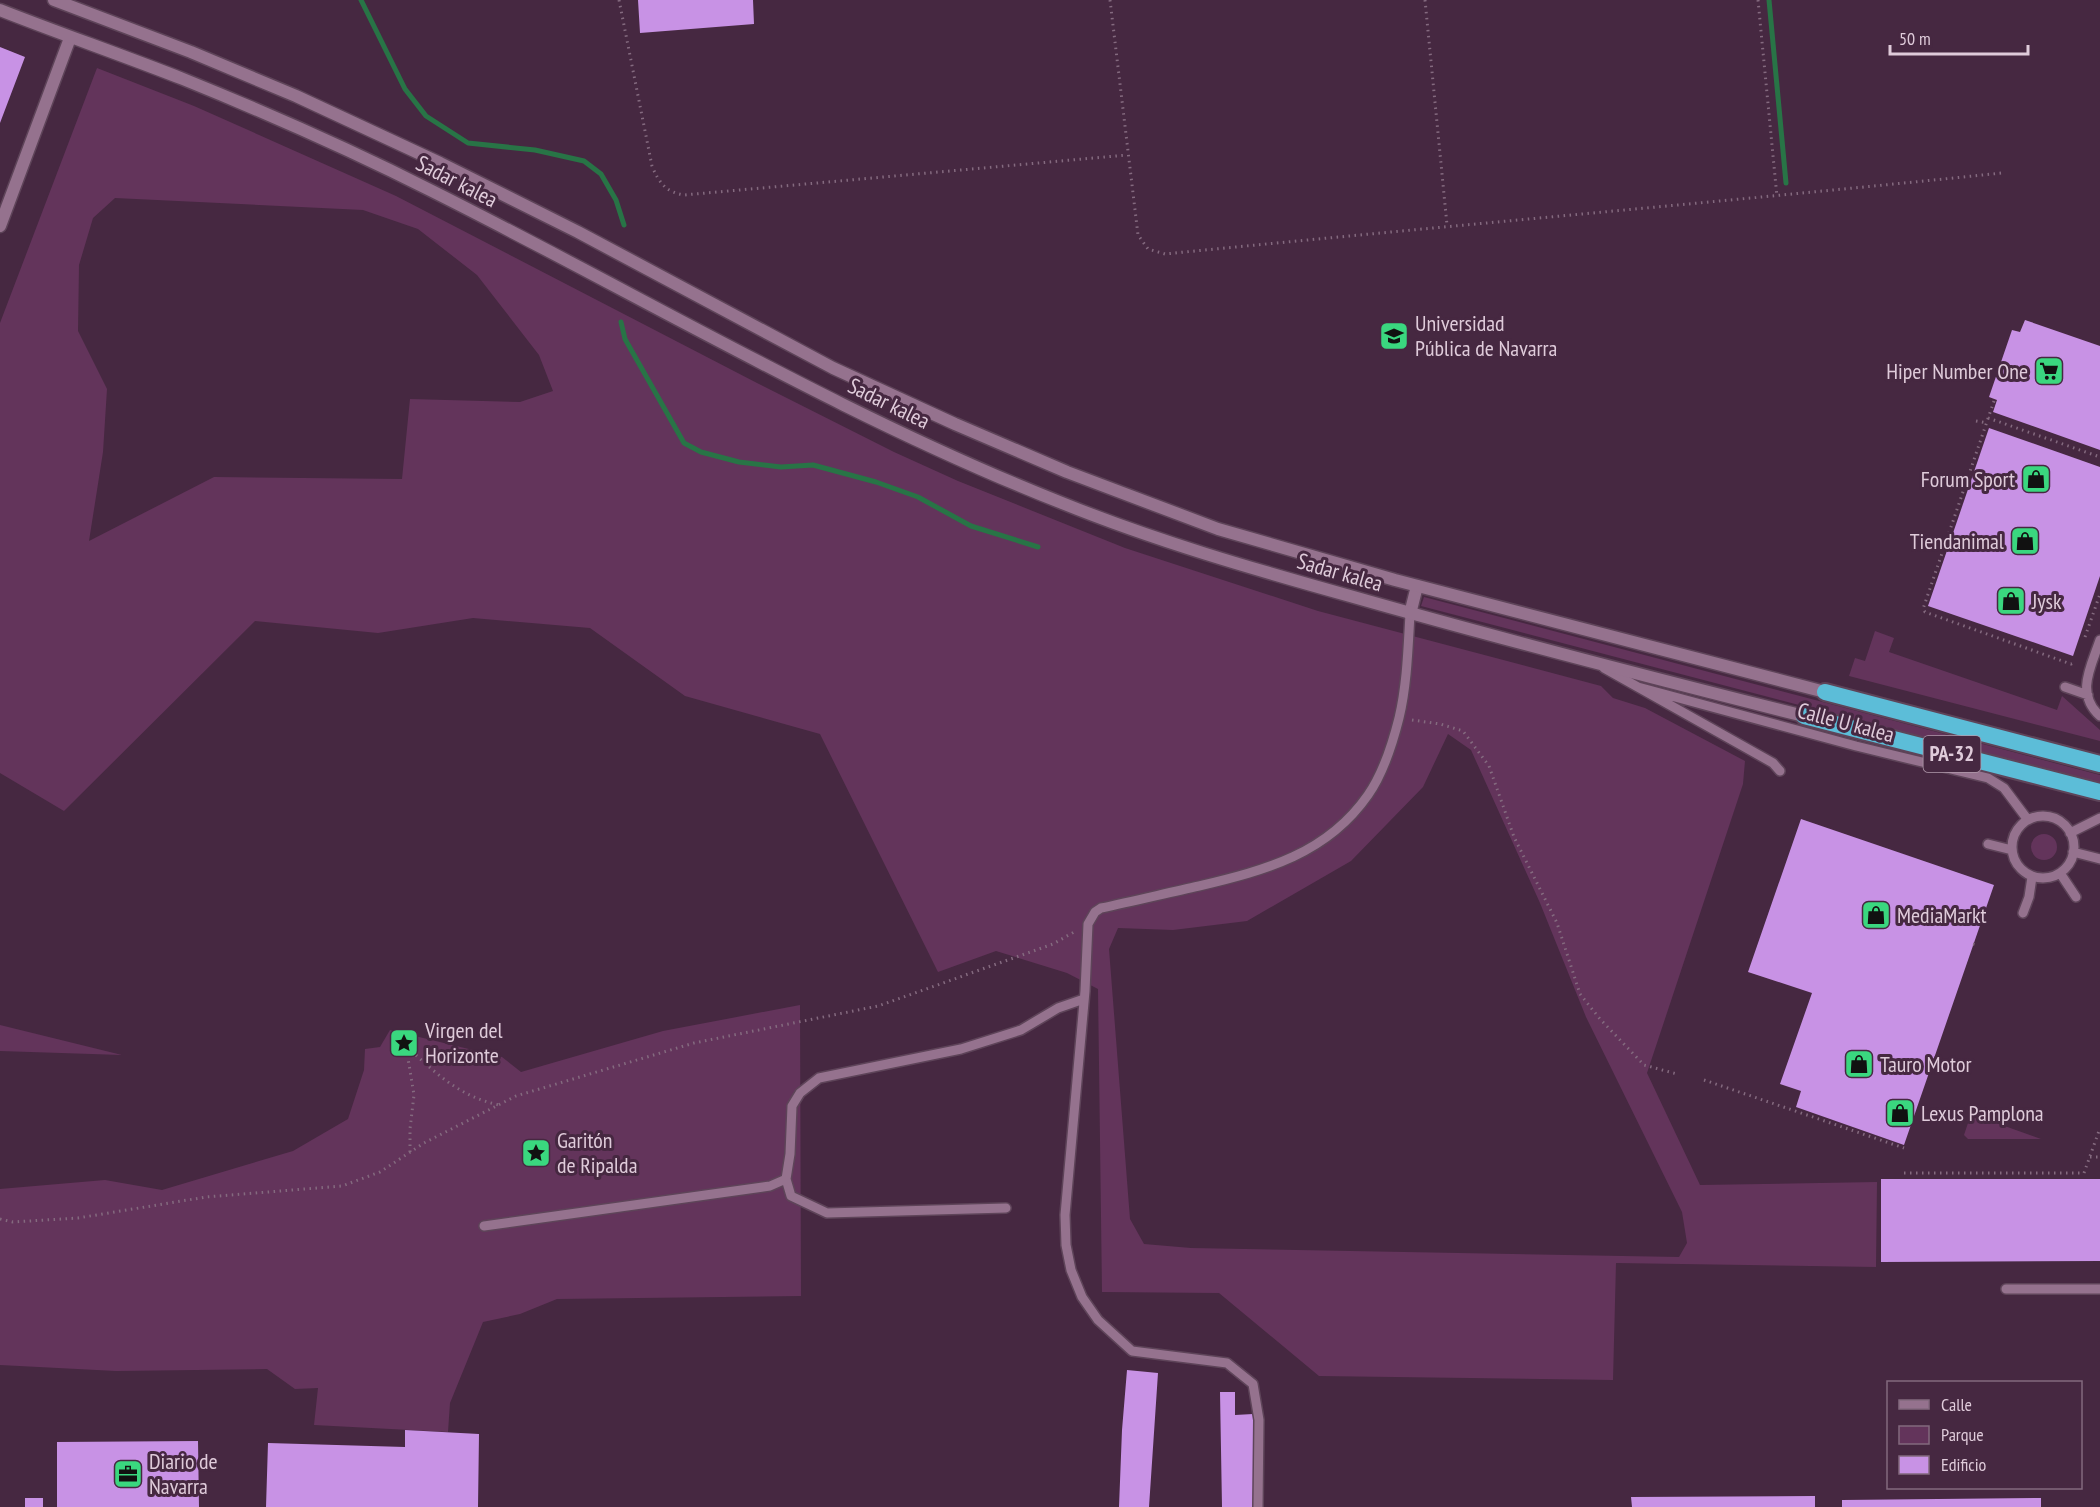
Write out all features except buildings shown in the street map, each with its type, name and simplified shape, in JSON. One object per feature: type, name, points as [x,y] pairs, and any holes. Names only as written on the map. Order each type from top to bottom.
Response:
[{"type":"highway","name":"PA-32","points":[[1825,692],[2100,764]]},
{"type":"highway","name":"PA-32","points":[[1804,716],[2100,792]]},
{"type":"street","name":"Sadar kalea","points":[[54,0],[286,92],[440,163],[578,232],[833,368],[954,424],[1067,472],[1218,529],[1417,586],[1825,692]]},
{"type":"street","name":"Sadar kalea","points":[[0,10],[180,78],[286,122],[449,200],[830,398],[934,448],[1064,504],[1219,559],[1410,614],[1804,716]]},
{"type":"street","points":[[0,226],[70,38]]},
{"type":"street","points":[[1410,614],[1417,586]]},
{"type":"lane","points":[[1258,1507],[1259,1420],[1253,1384],[1227,1363],[1132,1352],[1098,1320],[1082,1297],[1071,1270],[1066,1245],[1065,1215],[1084,999],[1088,924],[1095,912],[1101,908],[1259,871],[1303,853],[1330,834],[1369,794],[1386,758],[1399,718],[1407,667],[1410,614]]},
{"type":"lane","points":[[2100,640],[2085,683],[2089,700],[2100,716]]},
{"type":"lane","name":"Calle U kalea","points":[[1597,664],[1773,763],[1780,771]]},
{"type":"lane","name":"Calle U kalea","points":[[1638,687],[1856,746],[1988,778],[2004,788],[2028,820]]},
{"type":"lane","points":[[2065,687],[2088,694]]},
{"type":"lane","points":[[2048,817],[2058,820],[2070,833],[2073,839],[2073,852],[2067,866],[2060,873],[2042,878],[2032,876],[2019,867],[2012,850],[2013,838],[2019,827],[2028,820],[2048,817]]},
{"type":"lane","points":[[2070,833],[2100,818]]},
{"type":"lane","points":[[1988,844],[2012,850]]},
{"type":"lane","points":[[2073,852],[2100,859]]},
{"type":"lane","points":[[2060,873],[2076,897]]},
{"type":"lane","points":[[2023,914],[2029,897],[2032,876]]},
{"type":"lane","points":[[1006,1208],[827,1213],[791,1196],[786,1179],[790,1154],[792,1106],[800,1093],[819,1078],[961,1049],[1021,1030],[1058,1008],[1084,999]]},
{"type":"lane","points":[[484,1226],[770,1186],[786,1179]]},
{"type":"lane","points":[[2006,1288],[2100,1289]]},
{"type":"path","points":[[619,0],[652,166],[663,186],[672,193],[684,195],[1127,155]]},
{"type":"path","points":[[1110,0],[1138,235],[1148,249],[1165,254],[1447,225],[1777,197],[2002,173]]},
{"type":"path","points":[[1425,0],[1447,225]]},
{"type":"path","points":[[1758,0],[1777,197]]},
{"type":"path","points":[[1994,401],[1923,609],[1924,612],[2071,664],[2076,662]]},
{"type":"path","points":[[1976,421],[1988,420],[2100,457]]},
{"type":"path","points":[[1399,718],[1440,724],[1464,731],[1489,766],[1514,837],[1557,923],[1580,994],[1600,1019],[1644,1065],[1677,1074]]},
{"type":"path","points":[[0,1219],[13,1222],[78,1218],[206,1197],[342,1186],[380,1172],[424,1143],[516,1096],[694,1044],[878,1006],[1053,944],[1088,924]]},
{"type":"path","points":[[410,1152],[414,1095],[406,1046],[457,1089],[478,1100],[499,1105]]},
{"type":"path","points":[[1704,1080],[1904,1148]]},
{"type":"path","points":[[1904,1173],[2084,1173],[2100,1128]]},
{"type":"path","points":[[2090,1157],[2100,1157]]},
{"type":"green space","points":[[97,68],[194,106],[396,196],[757,383],[894,452],[958,481],[1125,548],[1318,611],[1601,686],[1613,698],[1645,708],[1745,761],[1743,784],[1647,1073],[1700,1185],[1877,1182],[1876,1267],[1616,1263],[1613,1380],[1319,1376],[1219,1293],[1102,1292],[1098,989],[1067,973],[996,951],[938,972],[820,734],[685,696],[590,628],[473,618],[378,633],[255,621],[64,811],[0,773],[0,323]],"holes":[[[115,198],[363,210],[418,229],[477,275],[539,355],[553,391],[520,402],[410,399],[402,479],[214,477],[89,541],[103,452],[107,389],[78,331],[79,265],[93,218]],[[1448,734],[1471,750],[1540,903],[1586,1017],[1682,1212],[1687,1243],[1679,1257],[1191,1248],[1144,1244],[1130,1219],[1109,949],[1118,928],[1173,930],[1247,921],[1351,861],[1423,787]]]},
{"type":"green space","points":[[1424,597],[2100,775],[2100,784],[1421,606]]},
{"type":"green space","points":[[1875,631],[1894,638],[1889,652],[2057,710],[2062,696],[2100,730],[2100,741],[1849,676],[1855,658],[1865,661]]},
{"type":"green space","points":[[2044,834],[2053,838],[2057,847],[2053,856],[2044,860],[2035,856],[2031,847],[2035,838]]},
{"type":"green space","points":[[800,1005],[801,1296],[557,1299],[520,1314],[483,1322],[450,1403],[448,1432],[314,1425],[318,1388],[295,1389],[267,1369],[116,1371],[0,1365],[0,1189],[105,1180],[162,1190],[293,1151],[348,1119],[364,1070],[365,1049],[380,1047],[390,1030],[502,1057],[521,1072],[663,1031]]},
{"type":"green space","points":[[0,1025],[122,1055],[0,1051]]},
{"type":"green space","points":[[1971,1114],[2041,1139],[1968,1139],[1964,1135]]},
{"type":"waterway","points":[[361,0],[405,89],[426,116],[468,143],[535,150],[584,161],[601,174],[616,200],[624,225]]},
{"type":"waterway","points":[[1769,0],[1786,183]]},
{"type":"waterway","points":[[621,322],[625,339],[684,443],[701,452],[739,462],[781,467],[813,465],[876,482],[918,497],[971,526],[1038,547]]},
{"type":"place","name":"Universidad Pública de Navarra","points":[[1394,336]]},
{"type":"place","name":"Hiper Number One","points":[[2049,371]]},
{"type":"place","name":"Forum Sport","points":[[2036,479]]},
{"type":"place","name":"Tiendanimal","points":[[2025,541]]},
{"type":"place","name":"Jysk","points":[[2011,601]]},
{"type":"place","name":"MediaMarkt","points":[[1876,915]]},
{"type":"place","name":"Virgen del Horizonte","points":[[404,1043]]},
{"type":"place","name":"Tauro Motor","points":[[1859,1064]]},
{"type":"place","name":"Lexus Pamplona","points":[[1900,1113]]},
{"type":"place","name":"Garitón de Ripalda","points":[[536,1153]]},
{"type":"place","name":"Diario de Navarra","points":[[128,1474]]}]
